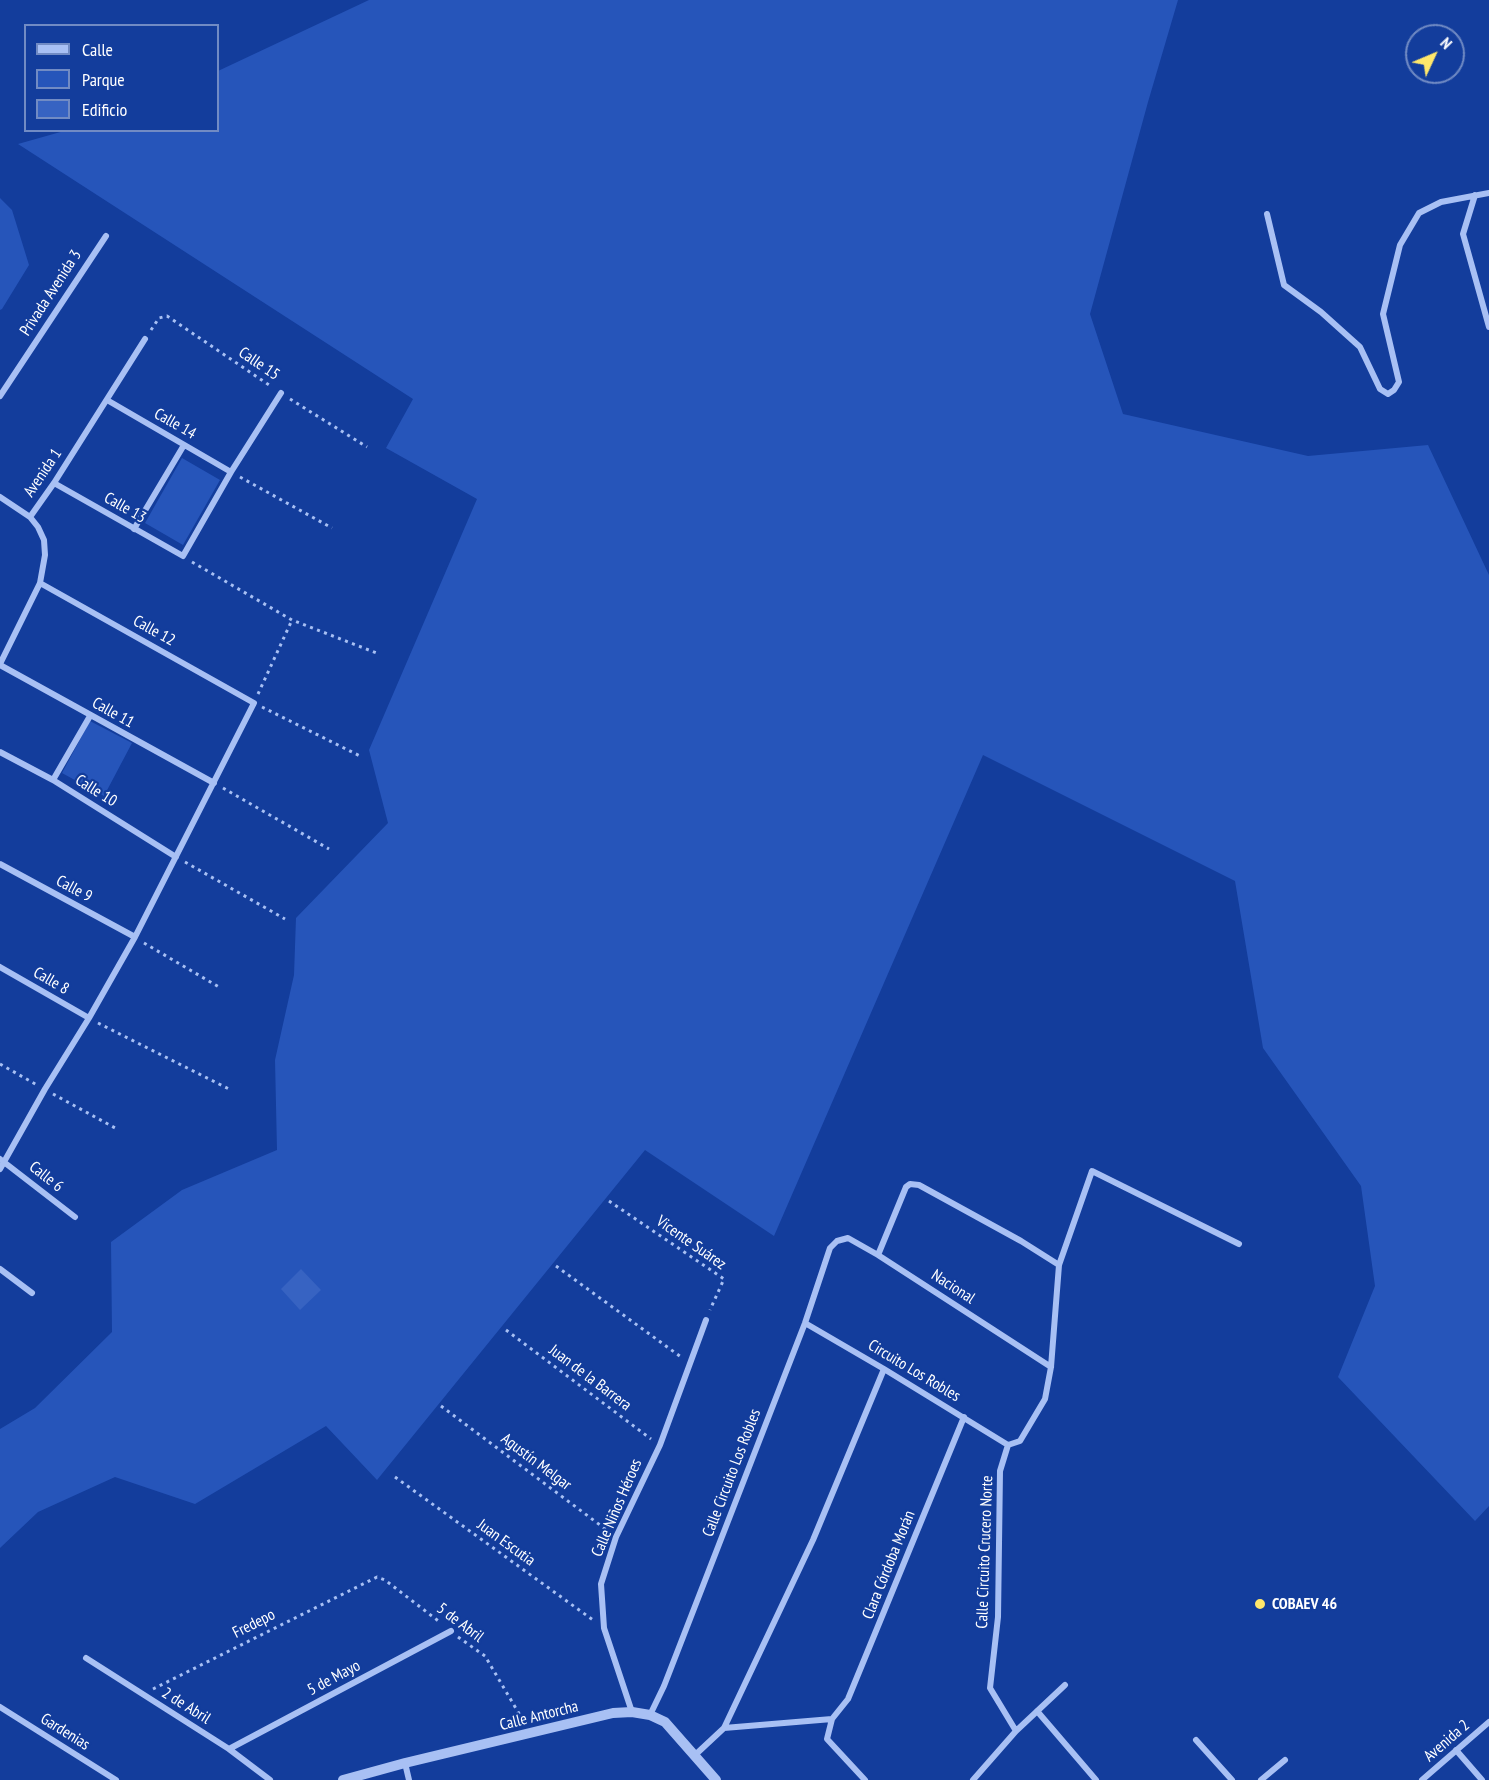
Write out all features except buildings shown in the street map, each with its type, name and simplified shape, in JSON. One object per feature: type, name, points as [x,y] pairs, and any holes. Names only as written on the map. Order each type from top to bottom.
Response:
[{"type":"street","points":[[1267,214],[1284,285],[1321,312],[1360,347],[1380,389],[1388,394],[1399,382],[1383,314],[1400,244],[1419,213],[1441,202],[1489,193]]},
{"type":"street","points":[[1475,195],[1463,234],[1489,327]]},
{"type":"street","name":"Privada Avenida 3","points":[[0,396],[106,236]]},
{"type":"street","name":"Avenida 1","points":[[0,665],[40,583],[45,555],[44,540],[30,517],[145,339]]},
{"type":"street","points":[[183,556],[231,472],[281,393]]},
{"type":"street","name":"Calle 14","points":[[107,400],[231,472]]},
{"type":"street","points":[[134,529],[184,445]]},
{"type":"street","name":"Calle 13","points":[[54,483],[183,556]]},
{"type":"street","points":[[0,497],[30,517]]},
{"type":"street","name":"Calle 12","points":[[40,583],[254,703]]},
{"type":"street","name":"Calle 11","points":[[0,665],[214,783]]},
{"type":"street","points":[[0,1169],[2,1160],[89,1018],[135,937],[254,703]]},
{"type":"street","points":[[52,780],[90,716]]},
{"type":"street","name":"Calle 10","points":[[0,752],[52,780],[176,857]]},
{"type":"street","name":"Calle 9","points":[[0,864],[135,937]]},
{"type":"street","name":"Calle 8","points":[[0,967],[89,1018]]},
{"type":"street","name":"Calle 6","points":[[2,1160],[75,1217]]},
{"type":"street","points":[[1008,1445],[1020,1441],[1045,1399],[1051,1367],[1059,1265],[1092,1171],[1239,1244]]},
{"type":"street","points":[[878,1255],[906,1187],[910,1184],[919,1185],[1022,1241],[1059,1265]]},
{"type":"street","name":"Nacional","points":[[837,1240],[848,1238],[878,1255],[1051,1367]]},
{"type":"street","name":"Calle Circuito Los Robles","points":[[651,1715],[669,1675],[805,1323],[830,1248],[837,1240]]},
{"type":"street","points":[[0,1269],[32,1293]]},
{"type":"street","name":"Calle Niños Héroes","points":[[632,1712],[603,1628],[601,1584],[616,1537],[660,1445],[706,1320]]},
{"type":"street","name":"Circuito Los Robles","points":[[805,1323],[1008,1445]]},
{"type":"street","points":[[694,1756],[724,1728],[813,1540],[884,1369]]},
{"type":"street","name":"Clara Córdoba Morán","points":[[832,1719],[848,1699],[964,1417]]},
{"type":"street","name":"Calle Circuito Crucero Norte","points":[[1008,1445],[1000,1471],[998,1617],[990,1688],[1016,1731]]},
{"type":"street","name":"5 de Mayo","points":[[230,1749],[451,1632]]},
{"type":"street","name":"2 de Abril","points":[[86,1658],[230,1749],[270,1780]]},
{"type":"street","points":[[974,1780],[1016,1731],[1065,1684]]},
{"type":"street","name":"Gardenias","points":[[0,1707],[116,1780]]},
{"type":"street","points":[[1037,1711],[1096,1780]]},
{"type":"street","name":"Calle Antorcha","points":[[344,1780],[613,1713],[632,1712],[651,1715],[665,1722],[716,1780]]},
{"type":"street","points":[[724,1728],[832,1719],[827,1739],[866,1780]]},
{"type":"street","name":"Avenida 2","points":[[1422,1780],[1489,1722]]},
{"type":"street","points":[[1196,1740],[1232,1780]]},
{"type":"street","points":[[1456,1750],[1482,1780]]},
{"type":"street","points":[[1261,1780],[1285,1760]]},
{"type":"street","points":[[405,1763],[410,1780]]},
{"type":"path","name":"Calle 15","points":[[145,339],[159,318],[167,316],[281,393],[367,447]]},
{"type":"path","points":[[231,472],[332,528]]},
{"type":"path","points":[[183,556],[292,620],[379,654]]},
{"type":"path","points":[[292,620],[254,703],[363,758]]},
{"type":"path","points":[[214,783],[329,849]]},
{"type":"path","points":[[176,857],[285,919]]},
{"type":"path","points":[[135,937],[219,987]]},
{"type":"path","points":[[89,1018],[229,1089]]},
{"type":"path","points":[[0,1064],[117,1129]]},
{"type":"path","name":"Vicente Suárez","points":[[609,1202],[724,1279],[706,1320]]},
{"type":"path","points":[[556,1266],[689,1364]]},
{"type":"path","name":"Juan de la Barrera","points":[[506,1330],[660,1445]]},
{"type":"path","name":"Agustín Melgar","points":[[441,1406],[616,1537]]},
{"type":"path","name":"Juan Escutia","points":[[395,1477],[603,1628]]},
{"type":"path","name":"5 de Abril","points":[[377,1577],[385,1580],[485,1656],[531,1734]]},
{"type":"path","name":"Fredepo","points":[[142,1694],[377,1577]]},
{"type":"green space","points":[[369,0],[1178,0],[1090,314],[1123,414],[1308,456],[1428,445],[1489,575],[1489,1506],[1475,1521],[1338,1377],[1375,1286],[1361,1186],[1263,1048],[1235,881],[983,755],[774,1236],[645,1150],[377,1480],[326,1426],[195,1504],[115,1477],[38,1512],[0,1548],[0,1429],[35,1408],[112,1332],[111,1242],[182,1190],[277,1150],[275,1060],[294,975],[296,918],[388,823],[369,750],[477,499],[386,448],[413,399],[18,144],[60,132],[219,132],[219,71]]},
{"type":"green space","points":[[0,198],[12,210],[29,265],[0,310]]},
{"type":"green space","points":[[182,458],[220,480],[183,545],[145,523]]},
{"type":"green space","points":[[90,721],[132,743],[104,796],[62,773]]},
{"type":"place","name":"COBAEV 46","points":[[1260,1604]]}]
